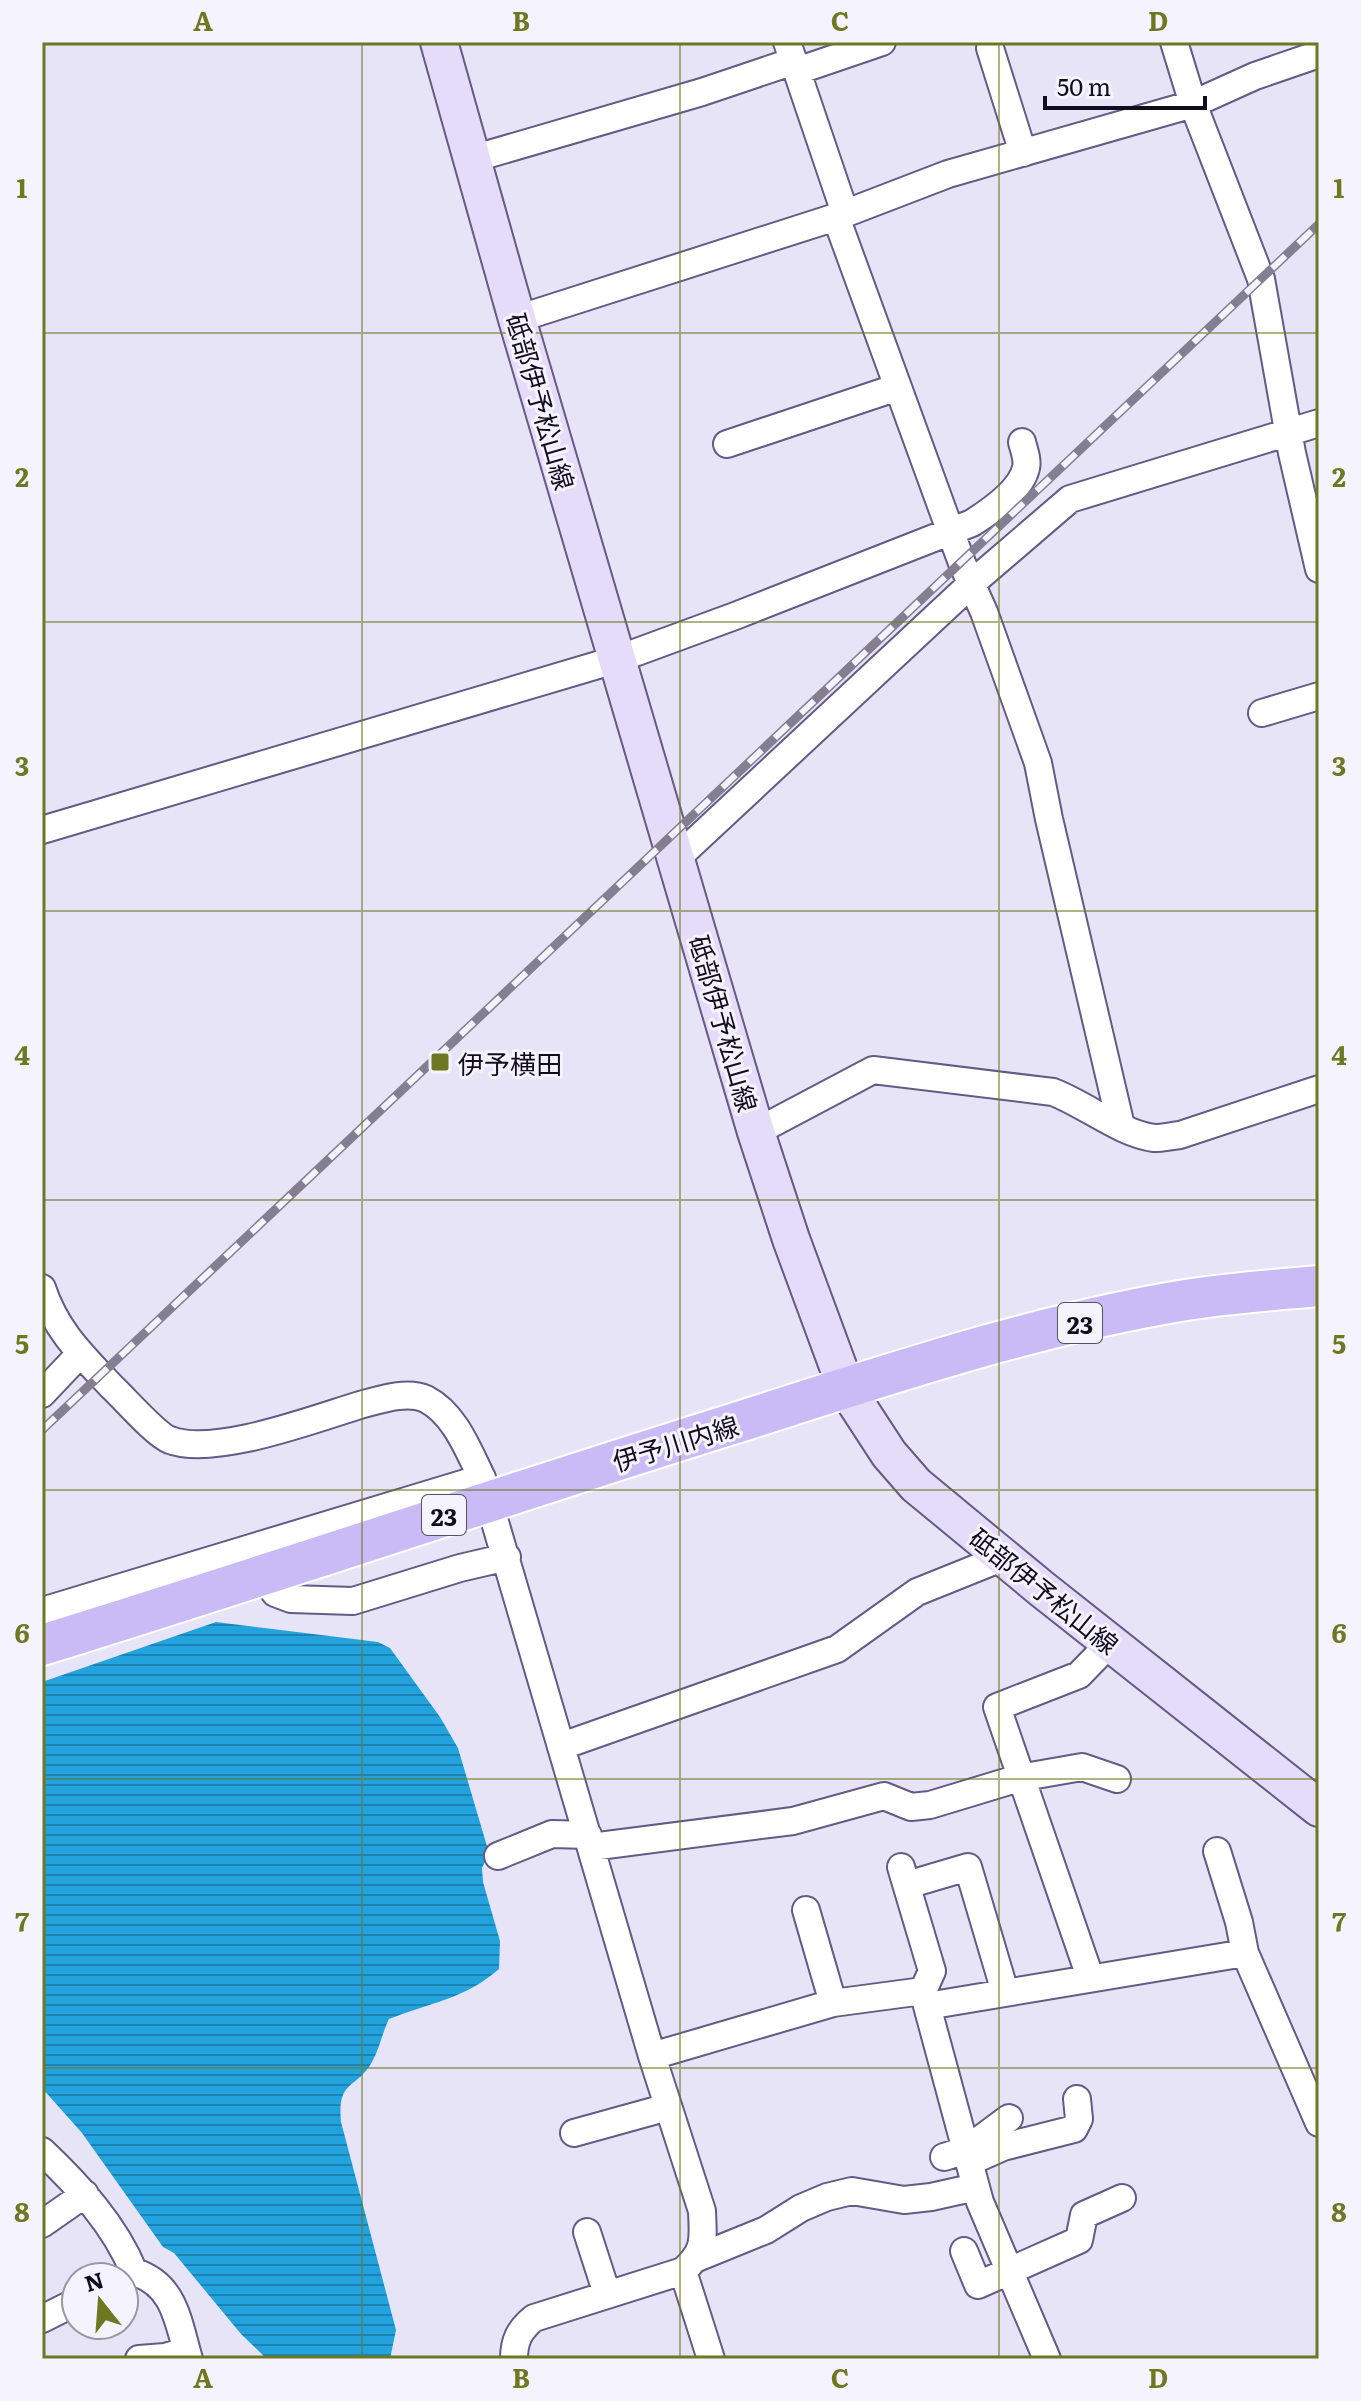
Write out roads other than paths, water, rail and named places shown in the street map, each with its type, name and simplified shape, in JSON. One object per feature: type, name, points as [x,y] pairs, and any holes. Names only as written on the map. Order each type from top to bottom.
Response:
[{"type":"main road","name":"砥部伊予松山線","points":[[439,42],[517,319],[756,1132],[791,1239],[846,1388],[889,1454],[916,1485],[1319,1808]]},
{"type":"main road","name":"伊予川内線","points":[[42,1645],[263,1574],[486,1488],[994,1345],[1129,1311],[1187,1300],[1319,1286]]},
{"type":"street","points":[[472,159],[702,92],[793,58],[882,42]]},
{"type":"street","points":[[1174,42],[1193,104],[1261,279],[1289,433],[1319,569]]},
{"type":"street","points":[[990,48],[1023,153]]},
{"type":"street","points":[[517,319],[840,215],[948,174],[1193,104],[1255,76],[1319,54]]},
{"type":"street","points":[[793,58],[840,215],[898,387],[1038,763],[1121,1126]]},
{"type":"street","points":[[727,444],[898,387]]},
{"type":"street","points":[[677,858],[971,584],[1070,499],[1319,423]]},
{"type":"street","points":[[42,830],[618,659],[972,523],[988,513],[1021,481],[1028,465],[1022,442]]},
{"type":"street","points":[[1262,713],[1319,696]]},
{"type":"street","points":[[756,1132],[873,1070],[1053,1092],[1134,1133],[1155,1138],[1180,1135],[1319,1089]]},
{"type":"street","points":[[42,1288],[58,1325],[79,1355],[167,1440],[194,1446],[252,1437],[388,1397],[424,1398],[443,1411],[459,1432],[486,1488],[652,2056],[702,2211],[703,2245],[690,2264],[711,2359]]},
{"type":"street","points":[[42,1394],[79,1355]]},
{"type":"street","points":[[42,1611],[486,1488]]},
{"type":"street","points":[[263,1574],[275,1593],[291,1599],[353,1601],[507,1557]]},
{"type":"street","points":[[562,1746],[837,1649],[917,1592],[1004,1557]]},
{"type":"street","points":[[1090,1977],[997,1707],[1079,1675],[1110,1643]]},
{"type":"street","points":[[498,1856],[552,1834],[589,1841],[793,1821],[884,1796],[911,1807],[930,1805],[1019,1778],[1082,1767],[1117,1779]]},
{"type":"street","points":[[1217,1851],[1239,1922],[1245,1953],[1319,2123]]},
{"type":"street","points":[[1005,1992],[968,1867],[904,1876],[932,1971],[925,1999],[964,2164],[1047,2359]]},
{"type":"street","points":[[806,1910],[833,2003]]},
{"type":"street","points":[[652,2056],[833,2003],[1005,1992],[1245,1953]]},
{"type":"street","points":[[964,2164],[1013,2144],[1074,2129],[1079,2119],[1077,2099]]},
{"type":"street","points":[[574,2133],[668,2107]]},
{"type":"street","points":[[514,2359],[516,2341],[522,2328],[534,2318],[690,2264],[766,2230],[801,2208],[827,2197],[852,2191],[904,2200],[931,2197],[1009,2118]]},
{"type":"street","points":[[42,2151],[85,2194],[129,2261]]},
{"type":"street","points":[[42,2224],[85,2194]]},
{"type":"street","points":[[964,2251],[978,2285],[1079,2240],[1084,2215],[1122,2198]]},
{"type":"street","points":[[587,2232],[607,2294]]},
{"type":"street","points":[[139,2359],[188,2355],[175,2312],[161,2285],[140,2278]]},
{"type":"street","points":[[42,2319],[60,2310]]},
{"type":"water","points":[[216,1622],[378,1642],[390,1648],[440,1717],[458,1748],[489,1853],[482,1868],[483,1882],[500,1941],[499,1969],[460,1994],[389,2019],[372,2062],[342,2098],[341,2122],[396,2330],[390,2359],[267,2359],[241,2334],[174,2253],[163,2247],[82,2133],[42,2088],[42,1682]]},
{"type":"railway","points":[[42,1430],[1319,224]]},
{"type":"place","name":"伊予横田","points":[[440,1062]]}]
